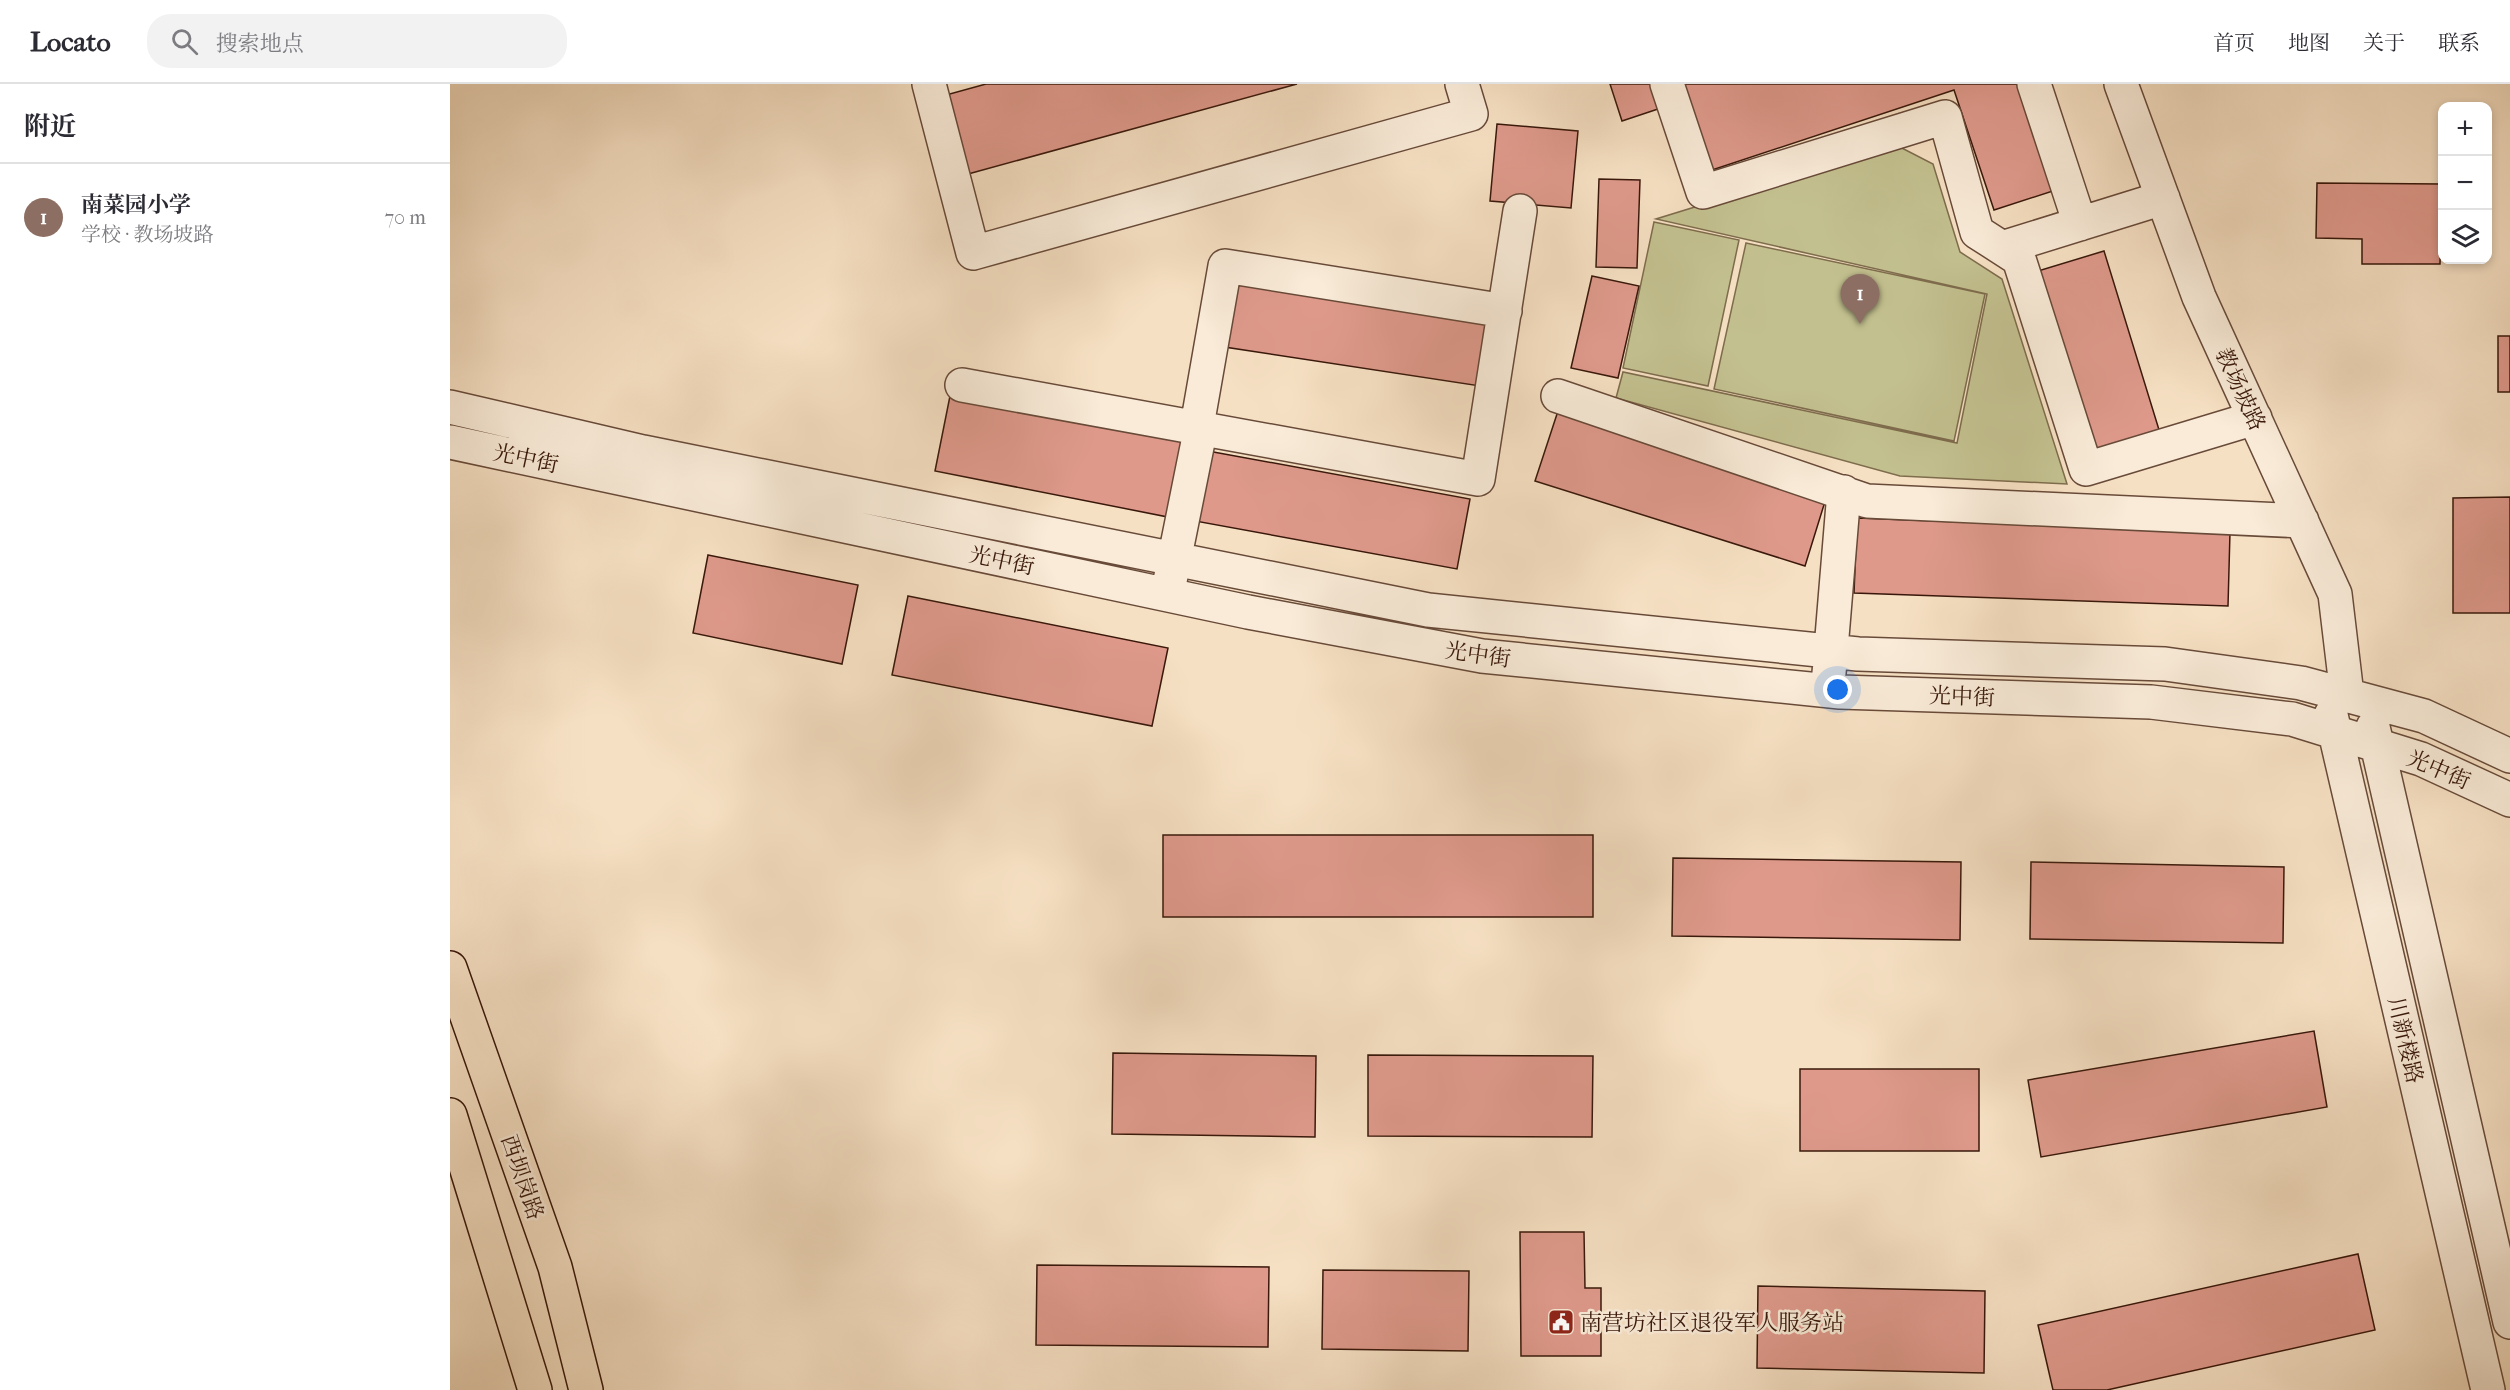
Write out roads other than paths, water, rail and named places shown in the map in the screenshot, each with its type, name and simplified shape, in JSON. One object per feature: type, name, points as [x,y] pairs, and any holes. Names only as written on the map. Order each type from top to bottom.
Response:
[{"type":"main road","name":"西坝岗路","points":[[450,968],[555,1267],[586,1390]]},
{"type":"main road","points":[[450,1115],[535,1390]]},
{"type":"street","points":[[929,84],[973,253],[1471,114],[1462,84]]},
{"type":"street","points":[[1667,84],[1703,192],[1946,117],[1977,232],[2019,259],[2086,469],[2255,418]]},
{"type":"street","points":[[2034,84],[2080,224]]},
{"type":"street","name":"教场坡路","points":[[2121,84],[2199,297],[2335,594],[2347,695]]},
{"type":"street","points":[[2002,248],[2163,198]]},
{"type":"street","points":[[962,385],[1199,426],[1478,479],[1520,211]]},
{"type":"street","points":[[1167,594],[1199,426],[1225,266],[1505,311]]},
{"type":"street","points":[[1558,396],[1867,501],[2302,522]]},
{"type":"street","name":"光中街","points":[[450,407],[643,452],[1428,610],[1830,652],[2165,664],[2301,683],[2424,716],[2510,756]]},
{"type":"street","name":"光中街","points":[[450,442],[1167,594],[1482,656],[1828,691],[2151,702],[2292,719],[2421,759],[2510,800]]},
{"type":"street","points":[[1828,691],[1844,492]]},
{"type":"street","name":"川新楼路","points":[[2347,695],[2335,732],[2494,1381]]},
{"type":"street","name":"川新楼路","points":[[2347,695],[2377,745],[2510,1322]]},
{"type":"place","name":"南菜园小学","points":[[1860,324]]},
{"type":"place","name":"南营坊社区退役军人服务站","points":[[1561,1322]]}]
